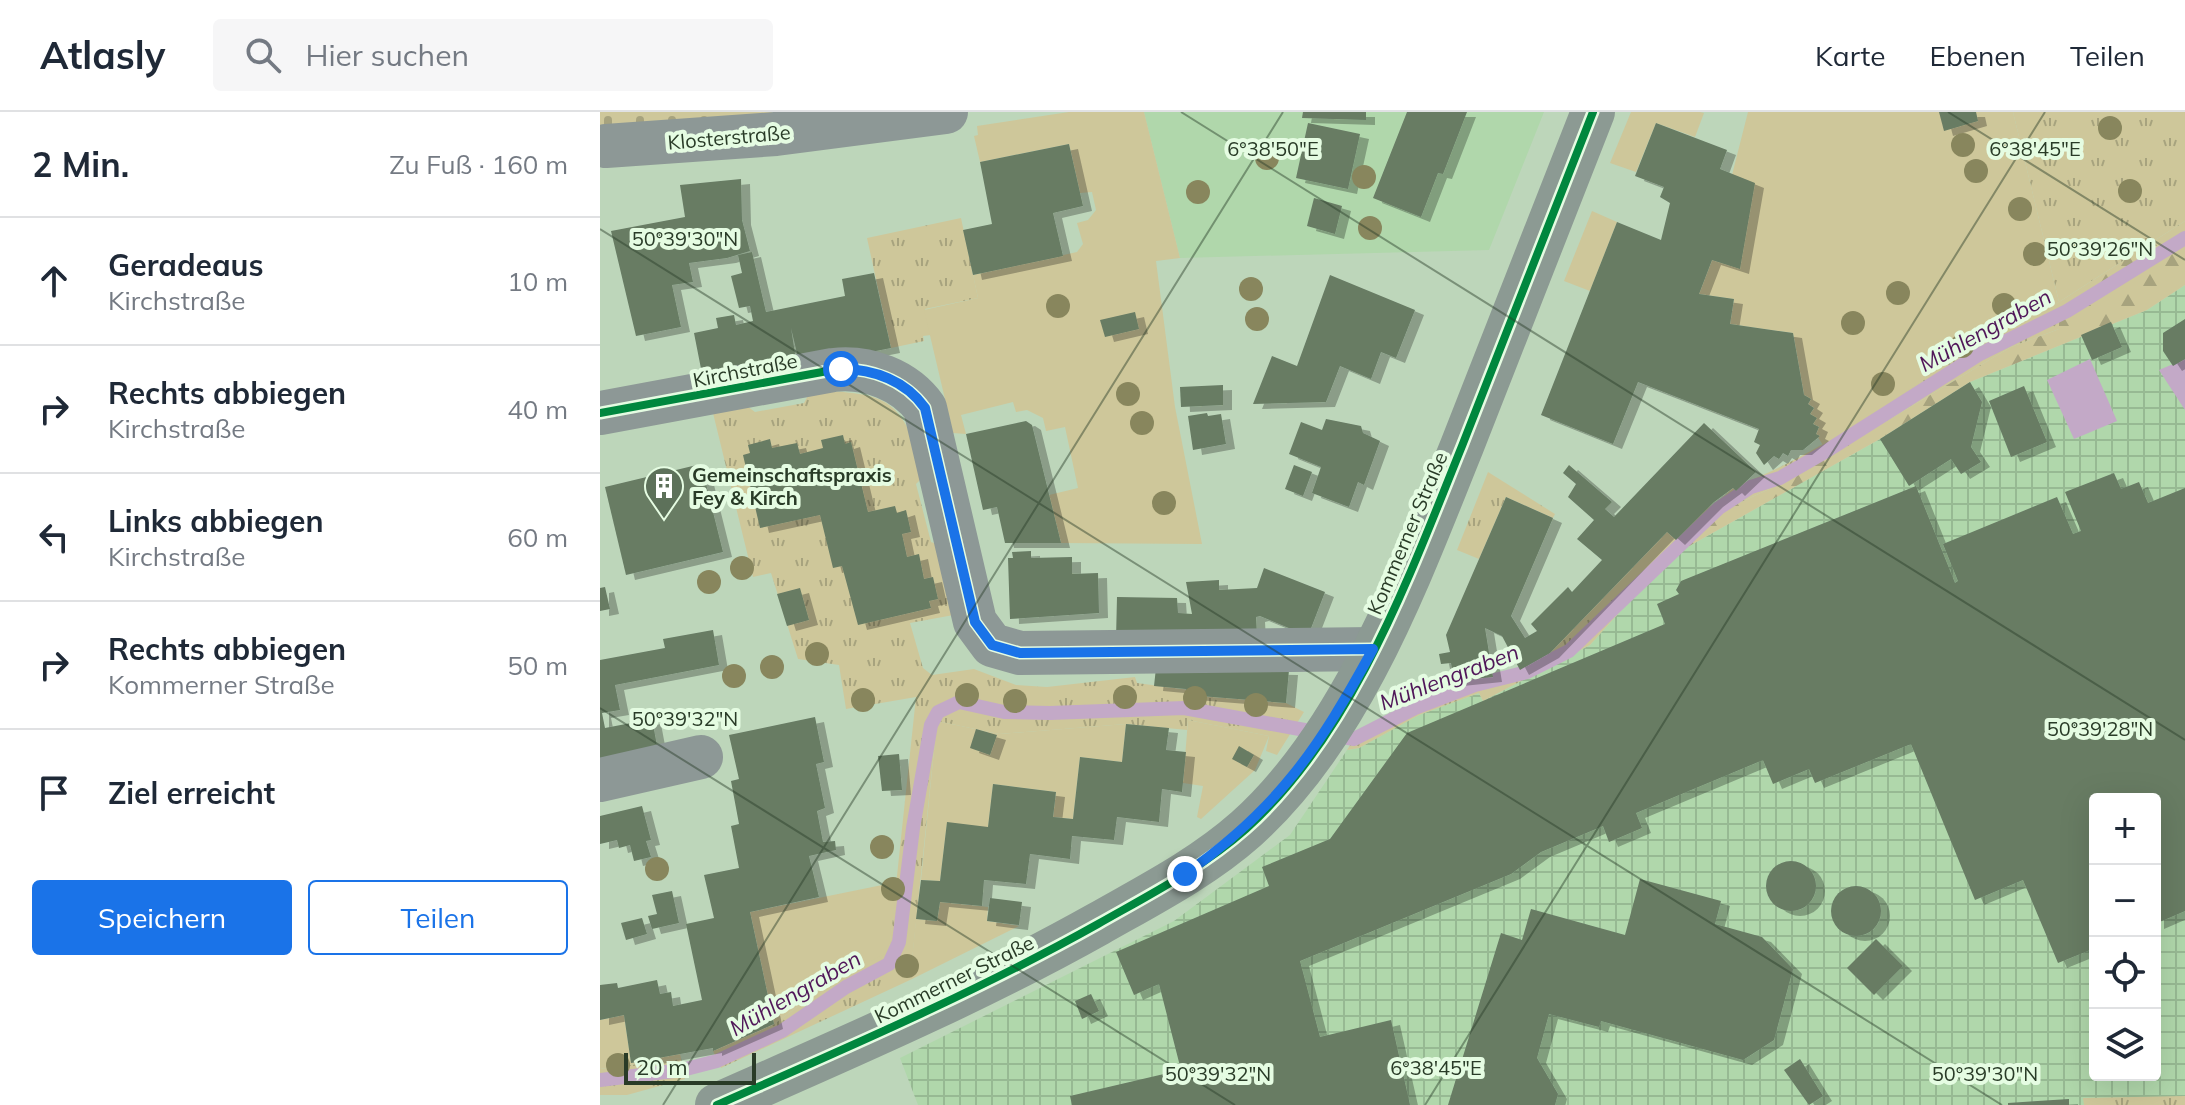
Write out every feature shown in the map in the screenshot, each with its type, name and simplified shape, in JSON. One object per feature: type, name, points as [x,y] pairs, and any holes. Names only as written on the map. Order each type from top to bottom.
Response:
[{"type":"main road","name":"Kommerner Straße","points":[[717,1105],[989,983],[1185,874],[1248,827],[1288,786],[1325,733],[1373,649],[1420,553],[1593,112]]},
{"type":"street","name":"Klosterstraße","points":[[606,146],[776,134],[946,112]]},
{"type":"street","name":"Kirchstraße","points":[[600,413],[833,370],[850,369],[885,377],[913,392],[925,408],[975,622],[992,645],[1020,653],[1373,649]]},
{"type":"street","points":[[600,780],[701,757]]},
{"type":"shaded area","points":[[1144,112],[1544,112],[1489,250],[1180,258]]},
{"type":"shaded area","points":[[2185,285],[2185,1105],[918,1105],[900,1058],[1174,921],[1290,835],[1347,750],[1359,748],[1419,715],[1479,693],[1483,701],[1590,645],[1644,585],[1684,549],[1880,439],[1970,382],[2147,310]]},
{"type":"shaded area","points":[[2090,359],[2117,421],[2074,439],[2047,380]]},
{"type":"shaded area","points":[[2185,359],[2185,410],[2159,370]]},
{"type":"green space","points":[[600,112],[772,112],[775,123],[600,162]]},
{"type":"green space","points":[[1069,112],[1144,112],[1180,258],[1156,261],[1175,407],[1202,544],[1061,543],[1049,495],[1078,488],[1065,427],[1046,431],[1043,418],[1027,410],[1016,412],[1013,402],[961,415],[966,434],[953,433],[924,310],[978,298],[973,275],[1077,252],[1083,244],[1077,223],[1088,220],[1096,210],[1092,192],[1080,193],[1069,144],[980,162],[974,136],[978,135],[977,126]]},
{"type":"green space","points":[[1631,112],[1704,113],[1695,137],[1656,123],[1636,172],[1610,163]]},
{"type":"green space","points":[[1748,112],[2013,112],[2059,302],[1992,334],[1824,447],[1816,434],[1819,427],[1813,424],[1816,418],[1810,414],[1814,408],[1808,404],[1811,399],[1804,395],[1793,333],[1730,324],[1734,299],[1699,294],[1712,260],[1740,268],[1732,175]]},
{"type":"green space","points":[[2013,112],[2185,112],[2185,221],[2059,302]]},
{"type":"green space","points":[[1592,211],[1617,222],[1590,291],[1564,281]]},
{"type":"green space","points":[[961,218],[978,298],[925,309],[931,335],[923,336],[924,341],[891,348],[867,238]]},
{"type":"green space","points":[[2185,221],[2185,285],[2147,310],[1970,382],[1880,439],[1684,549],[1720,512],[1784,482],[2011,347],[2059,329],[2059,302]]},
{"type":"green space","points":[[2059,302],[2059,329],[2011,347],[1784,482],[1720,512],[1644,585],[1590,645],[1483,701],[1479,693],[1419,715],[1359,748],[1347,750],[1361,728],[1373,726],[1477,679],[1518,672],[1550,653],[1667,532],[1716,503],[1733,488],[1736,491],[1744,483],[1826,442],[1978,344]]},
{"type":"green space","points":[[811,390],[876,398],[889,405],[908,429],[925,475],[916,484],[931,542],[942,546],[959,614],[910,623],[923,668],[932,675],[974,669],[1016,685],[1047,687],[1135,677],[1137,683],[1189,690],[1189,695],[1286,703],[1304,712],[1277,755],[1266,751],[1269,736],[1188,720],[1187,730],[1126,724],[999,734],[937,721],[910,980],[721,1068],[713,1051],[774,1024],[838,977],[889,951],[916,697],[846,709],[839,665],[798,659],[771,573],[753,577],[712,409],[743,403],[755,412],[804,403]]},
{"type":"green space","points":[[1488,472],[1555,514],[1553,518],[1506,497],[1479,559],[1457,550]]},
{"type":"green space","points":[[1188,720],[1269,736],[1255,770],[1201,819],[1197,817],[1203,786],[1183,783]]},
{"type":"green space","points":[[937,721],[999,734],[1126,724],[1122,762],[1080,757],[1073,819],[1053,817],[1056,792],[993,784],[988,828],[947,823],[940,881],[921,880]]},
{"type":"green space","points":[[897,882],[889,952],[838,977],[774,1024],[750,912]]},
{"type":"green space","points":[[940,902],[988,907],[987,921],[1019,926],[910,980],[916,919],[937,921]]},
{"type":"green space","points":[[624,1015],[631,1063],[680,1054],[681,1058],[600,1069],[600,1020]]},
{"type":"green space","points":[[681,1058],[685,1079],[627,1095],[600,1095],[600,1069]]},
{"type":"green space","points":[[2185,1096],[2185,1105],[2084,1105],[2083,1098]]},
{"type":"building","points":[[1303,112],[1366,112],[1366,120],[1302,118]]},
{"type":"building","points":[[1407,112],[1467,112],[1443,174],[1438,173],[1421,217],[1373,198]]},
{"type":"building","points":[[1939,112],[1976,112],[1978,121],[1944,131]]},
{"type":"building","points":[[1308,123],[1360,134],[1348,189],[1296,178]]},
{"type":"building","points":[[1656,123],[1727,150],[1720,169],[1755,183],[1740,269],[1712,260],[1699,294],[1734,299],[1730,324],[1793,333],[1804,395],[1811,399],[1808,404],[1814,408],[1810,414],[1817,418],[1813,424],[1819,427],[1816,434],[1820,436],[1803,450],[1791,450],[1788,456],[1783,453],[1779,459],[1774,456],[1764,465],[1756,453],[1760,445],[1754,442],[1759,429],[1638,382],[1613,444],[1541,415],[1617,222],[1661,240],[1670,203],[1660,197],[1664,187],[1635,176]]},
{"type":"building","points":[[1069,144],[1083,206],[1053,213],[1063,256],[973,275],[963,230],[992,224],[980,162]]},
{"type":"building","points":[[741,179],[742,220],[750,251],[727,258],[689,263],[693,282],[672,285],[681,327],[636,336],[611,231],[685,217],[680,185]]},
{"type":"building","points":[[1314,198],[1342,206],[1335,234],[1307,226]]},
{"type":"building","points":[[752,252],[766,312],[845,296],[842,279],[874,273],[891,348],[800,366],[791,328],[797,366],[704,384],[694,333],[718,328],[716,318],[734,315],[736,325],[753,321],[750,306],[739,308],[731,276],[742,273],[738,255]]},
{"type":"building","points":[[1330,275],[1415,310],[1396,358],[1381,352],[1371,379],[1340,366],[1326,402],[1253,404],[1272,356],[1297,366]]},
{"type":"building","points":[[1135,312],[1139,329],[1105,337],[1100,320]]},
{"type":"building","points":[[2185,319],[2185,359],[2173,366],[2163,351],[2163,333]]},
{"type":"building","points":[[2111,322],[2122,347],[2092,360],[2081,335]]},
{"type":"building","points":[[1970,382],[1982,402],[1971,447],[1981,462],[1961,474],[1951,459],[1909,486],[1880,439]]},
{"type":"building","points":[[1223,385],[1223,405],[1181,407],[1180,387]]},
{"type":"building","points":[[2024,386],[2047,442],[2011,457],[1989,401]]},
{"type":"building","points":[[1207,413],[1208,416],[1221,414],[1226,444],[1193,450],[1188,416]]},
{"type":"building","points":[[1326,419],[1361,426],[1363,433],[1380,441],[1364,485],[1358,482],[1349,507],[1312,493],[1321,467],[1289,454],[1301,422],[1322,430]]},
{"type":"building","points":[[1026,421],[1032,425],[1061,543],[1005,543],[997,507],[983,510],[966,434]]},
{"type":"building","points":[[1704,423],[1756,472],[1736,491],[1733,488],[1714,502],[1676,540],[1667,532],[1550,653],[1520,670],[1502,636],[1485,628],[1493,677],[1454,681],[1451,663],[1441,664],[1439,654],[1450,652],[1446,635],[1506,497],[1553,518],[1511,616],[1525,638],[1537,631],[1531,624],[1568,587],[1572,592],[1602,560],[1577,539],[1594,520],[1568,497],[1576,484],[1563,473],[1569,465],[1612,502],[1605,509],[1614,517]]},
{"type":"building","points":[[843,435],[845,444],[851,442],[868,512],[895,506],[897,513],[906,510],[911,532],[902,534],[907,557],[919,554],[924,579],[933,577],[938,599],[929,601],[931,608],[858,625],[842,566],[833,568],[820,515],[760,528],[743,455],[750,453],[748,445],[770,439],[772,448],[797,443],[800,454],[823,448],[821,440]]},
{"type":"building","name":"Gemeinschaftspraxis Fey & Kirch","points":[[701,464],[723,552],[626,575],[605,487]]},
{"type":"building","points":[[1294,465],[1312,472],[1303,496],[1285,489]]},
{"type":"building","points":[[2114,473],[2121,489],[2139,482],[2148,503],[2185,488],[2185,911],[2161,921],[2161,793],[2089,793],[2089,950],[2058,963],[2023,880],[1975,900],[1911,744],[1815,783],[1809,769],[1773,784],[1763,760],[1636,813],[1642,828],[1609,842],[1603,826],[1541,852],[1511,874],[1300,961],[1320,1037],[1391,1020],[1410,1105],[1072,1105],[1070,1096],[1181,1070],[1159,984],[1134,995],[1116,952],[1269,886],[1262,867],[1330,839],[1407,733],[1665,624],[1657,604],[1679,594],[1676,590],[1681,581],[1916,486],[1955,583],[1958,581],[1943,544],[2057,497],[2073,534],[2081,531],[2065,492]]},
{"type":"building","points":[[1031,551],[1031,558],[1072,557],[1072,574],[1098,573],[1099,613],[1010,619],[1008,558],[1013,558],[1012,552]]},
{"type":"building","points":[[1264,568],[1325,592],[1308,636],[1260,616],[1256,617],[1257,636],[1116,639],[1117,597],[1177,598],[1178,613],[1192,614],[1186,582],[1219,580],[1219,590],[1257,588]]},
{"type":"building","points":[[605,587],[610,609],[600,611],[600,588]]},
{"type":"building","points":[[800,588],[809,620],[787,626],[777,594]]},
{"type":"building","points":[[713,630],[719,665],[615,685],[620,710],[602,713],[605,728],[652,719],[658,751],[600,763],[600,660],[665,648],[663,639]]},
{"type":"building","points":[[1156,668],[1289,670],[1286,703],[1188,695],[1186,689],[1154,686]]},
{"type":"building","points":[[815,717],[824,762],[816,764],[825,808],[817,811],[823,842],[835,841],[836,850],[809,856],[819,897],[750,912],[774,1024],[713,1051],[713,1048],[631,1063],[624,1015],[600,1020],[600,985],[617,983],[618,988],[657,980],[660,994],[671,992],[673,1006],[702,1000],[686,924],[714,918],[704,875],[739,868],[731,826],[739,824],[731,781],[739,779],[729,735]]},
{"type":"building","points":[[1126,724],[1169,728],[1166,750],[1186,752],[1182,792],[1162,789],[1159,822],[1117,817],[1114,840],[1072,836],[1070,859],[1030,854],[1026,884],[984,880],[982,906],[940,902],[937,921],[916,919],[921,880],[940,881],[947,822],[988,827],[993,784],[1056,792],[1053,817],[1073,819],[1080,757],[1122,762]]},
{"type":"building","points":[[976,729],[997,735],[990,755],[970,748]]},
{"type":"building","points":[[1239,746],[1254,755],[1247,767],[1232,759]]},
{"type":"building","points":[[899,754],[902,790],[882,791],[878,756]]},
{"type":"building","points":[[642,806],[651,840],[646,841],[651,857],[634,861],[630,845],[619,848],[617,840],[600,844],[600,816]]},
{"type":"building","points":[[1791,861],[1808,869],[1816,886],[1808,903],[1791,911],[1774,903],[1766,886],[1774,869]]},
{"type":"building","points":[[1640,879],[1721,901],[1715,924],[1762,937],[1793,969],[1774,1040],[1743,1060],[1601,1021],[1599,1027],[1549,1014],[1537,1058],[1558,1094],[1555,1105],[1448,1105],[1501,933],[1522,940],[1531,909],[1625,935]]},
{"type":"building","points":[[1856,886],[1873,894],[1881,911],[1873,928],[1856,936],[1839,928],[1831,911],[1839,894]]},
{"type":"building","points":[[672,891],[679,923],[652,929],[648,916],[657,914],[652,895]]},
{"type":"building","points":[[990,898],[1022,902],[1019,925],[987,921]]},
{"type":"building","points":[[642,918],[647,934],[626,940],[621,923]]},
{"type":"building","points":[[1876,939],[1903,966],[1874,995],[1847,968]]},
{"type":"building","points":[[1091,994],[1099,1011],[1082,1019],[1075,1001]]},
{"type":"building","points":[[1800,1059],[1823,1096],[1809,1105],[1784,1070]]},
{"type":"building","points":[[2069,1099],[2069,1105],[2008,1105],[2008,1103]]},
{"type":"waterway","name":"Mühlengraben","points":[[600,1080],[682,1070],[717,1061],[782,1031],[846,987],[889,964],[899,942],[913,828],[931,725],[938,712],[959,702],[1004,712],[1184,708],[1354,739],[1415,708],[1475,685],[1527,672],[1569,651],[1719,508],[1751,487],[1780,478],[1825,452],[1978,355],[2067,311],[2185,238]]},
{"type":"cycle path","points":[[717,1105],[957,997],[1098,924],[1211,856],[1246,829],[1284,790],[1347,700],[1399,599],[1593,112]]},
{"type":"cycle path","points":[[600,413],[833,370],[872,373],[907,390],[925,408],[975,622],[992,645],[1020,653],[1373,649]]},
{"type":"place","name":"Gemeinschaftspraxis Fey & Kirch","points":[[664,520]]},
{"type":"route","points":[[841,369],[895,381],[913,392],[925,408],[975,622],[992,645],[1020,653],[1373,649],[1333,722],[1288,786],[1248,827],[1185,874]]}]
